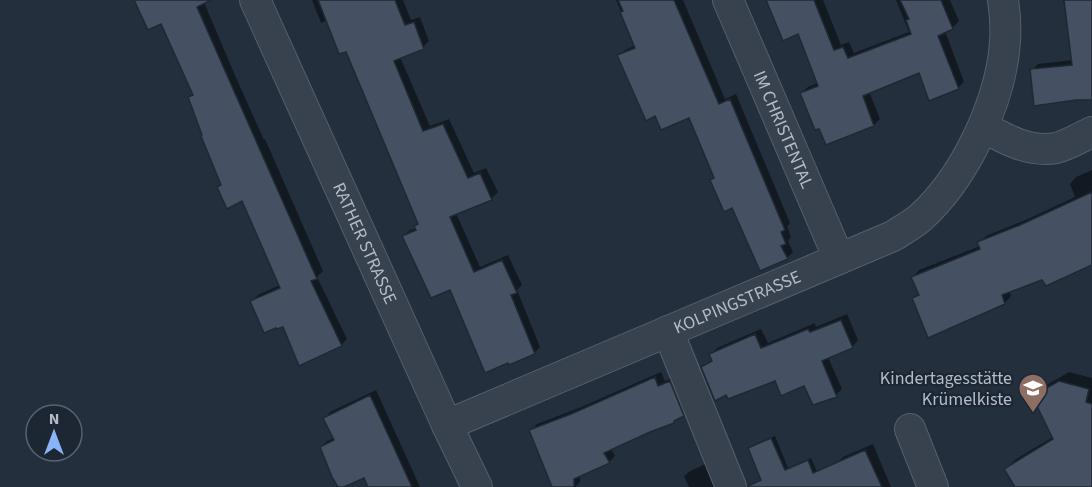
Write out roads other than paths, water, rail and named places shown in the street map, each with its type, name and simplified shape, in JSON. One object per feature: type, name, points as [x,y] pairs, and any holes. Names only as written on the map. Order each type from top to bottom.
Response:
[{"type":"street","name":"RATHER STRASSE","points":[[255,0],[477,487]]},
{"type":"street","name":"IM CHRISTENTAL","points":[[728,0],[840,259]]},
{"type":"street","name":"KOLPINGSTRASSE","points":[[447,425],[893,236],[919,219],[961,170],[983,127],[998,82],[1005,42],[1003,0]]},
{"type":"street","points":[[983,127],[1012,143],[1035,148],[1057,148],[1092,132]]},
{"type":"street","points":[[669,330],[731,487]]},
{"type":"street","points":[[910,429],[933,487]]},
{"type":"place","name":"Kindertagesstätte Krümelkiste","points":[[1033,414]]}]
